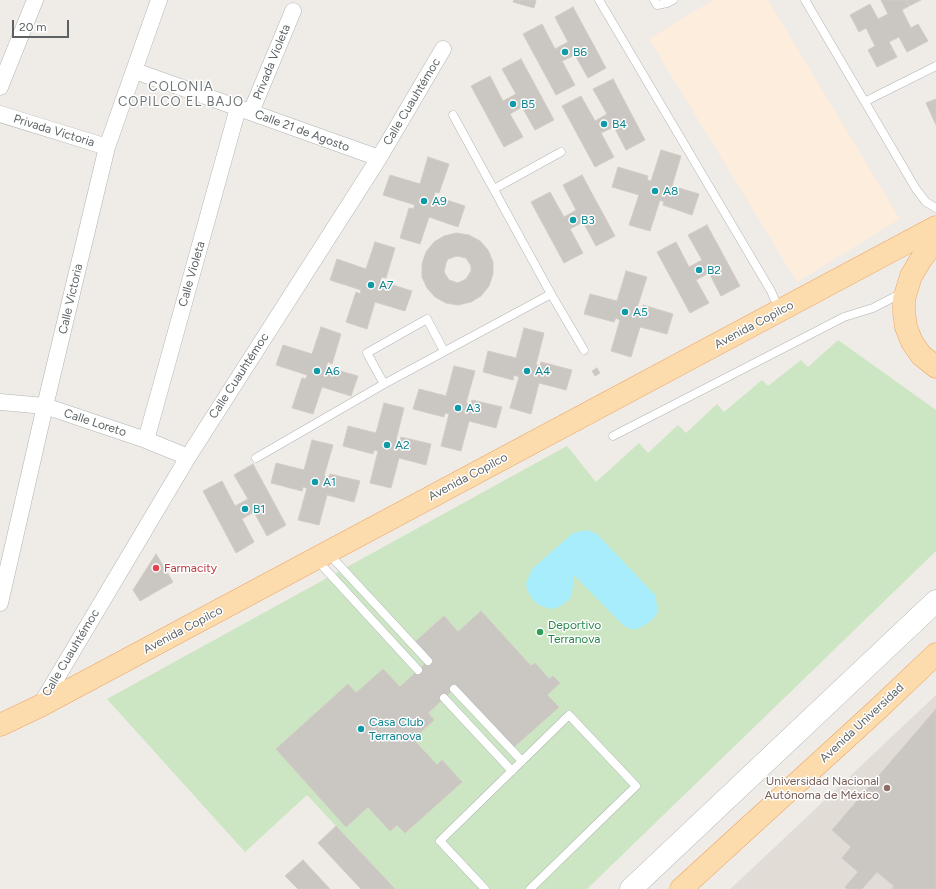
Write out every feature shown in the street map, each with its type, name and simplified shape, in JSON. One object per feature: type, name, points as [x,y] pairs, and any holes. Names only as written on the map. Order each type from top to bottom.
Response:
[{"type":"main road","name":"Avenida Copilco","points":[[0,725],[40,706],[936,227]]},
{"type":"main road","points":[[936,239],[915,268],[906,291],[904,312],[904,320],[912,342],[921,355],[936,367]]},
{"type":"main road","points":[[632,889],[936,600]]},
{"type":"main road","name":"Avenida Universidad","points":[[681,889],[936,654]]},
{"type":"street","points":[[0,87],[35,0]]},
{"type":"street","name":"Calle Victoria","points":[[0,603],[107,147],[159,0]]},
{"type":"street","name":"Privada Violeta","points":[[244,110],[293,11]]},
{"type":"street","name":"Calle Cuauhtémoc","points":[[40,706],[188,457],[379,158],[443,50]]},
{"type":"street","name":"Calle 21 de Agosto","points":[[135,71],[379,158]]},
{"type":"street","name":"Calle Violeta","points":[[146,440],[244,110]]},
{"type":"street","name":"Privada Victoria","points":[[0,114],[107,147]]},
{"type":"street","name":"Calle Loreto","points":[[0,402],[45,406],[146,440],[188,457]]},
{"type":"lane","points":[[600,0],[771,291],[780,311]]},
{"type":"lane","points":[[654,0],[657,5],[673,0]]},
{"type":"lane","points":[[805,0],[866,101],[916,189],[926,202],[936,208]]},
{"type":"lane","points":[[866,101],[936,66]]},
{"type":"lane","points":[[454,115],[551,294],[584,350]]},
{"type":"lane","points":[[494,189],[561,152]]},
{"type":"lane","points":[[613,436],[844,316],[873,308],[906,291]]},
{"type":"lane","points":[[256,458],[384,384],[551,294]]},
{"type":"lane","points":[[384,384],[367,353],[427,319],[444,351]]},
{"type":"lane","points":[[321,556],[428,661]]},
{"type":"lane","points":[[321,556],[418,670]]},
{"type":"lane","points":[[454,689],[522,761]]},
{"type":"lane","points":[[444,698],[512,771]]},
{"type":"lane","points":[[485,889],[440,841],[569,715],[636,786],[530,889]]},
{"type":"shaded area","points":[[713,0],[768,0],[900,219],[797,282],[649,39]]},
{"type":"shaded area","name":"Universidad Nacional Autónoma de México","points":[[936,695],[936,889],[730,889],[740,880]]},
{"type":"green space","name":"Deportivo Terranova","points":[[838,340],[936,410],[936,551],[587,889],[395,889],[307,795],[245,852],[107,699],[567,446],[596,482],[639,443],[648,453],[678,425],[686,433],[717,404],[724,412],[762,380],[768,386],[801,360],[808,367]]},
{"type":"water","points":[[587,530],[597,534],[655,595],[658,610],[656,615],[651,621],[638,629],[630,629],[623,625],[574,575],[574,583],[570,599],[559,607],[552,609],[537,604],[527,590],[526,583],[532,569],[573,533]]},
{"type":"building","points":[[514,0],[536,0],[534,8],[513,2]]},
{"type":"building","points":[[881,0],[906,0],[909,6],[902,10],[911,28],[918,24],[928,41],[907,52],[899,37],[889,42],[897,57],[877,67],[868,50],[875,46],[866,28],[859,32],[850,15],[870,4],[878,19],[888,14]]},
{"type":"building","points":[[906,0],[921,0],[909,6]]},
{"type":"building","name":"B6","points":[[573,7],[606,68],[588,78],[575,55],[562,61],[575,85],[556,95],[523,34],[542,24],[555,49],[568,42],[555,17]]},
{"type":"building","name":"B5","points":[[521,59],[554,120],[535,130],[522,107],[510,114],[523,137],[504,147],[471,86],[490,76],[503,101],[516,94],[502,69]]},
{"type":"building","name":"B4","points":[[613,79],[645,140],[626,150],[614,127],[601,133],[614,157],[595,167],[562,106],[581,96],[595,121],[607,114],[593,89]]},
{"type":"building","points":[[936,99],[936,125],[926,103]]},
{"type":"building","name":"A8","points":[[661,150],[681,156],[672,186],[699,194],[692,215],[663,205],[664,202],[660,200],[650,231],[629,225],[639,195],[612,187],[618,167],[648,176],[647,180],[651,181]]},
{"type":"building","name":"A9","points":[[428,157],[449,164],[439,193],[435,192],[434,196],[465,206],[458,227],[429,217],[420,244],[400,238],[409,208],[413,209],[415,205],[383,195],[390,175],[420,184]]},
{"type":"building","name":"B3","points":[[582,175],[615,236],[596,246],[583,222],[570,229],[583,253],[564,263],[531,202],[550,192],[564,217],[576,210],[563,185]]},
{"type":"building","name":"B2","points":[[707,225],[740,286],[721,296],[709,273],[696,280],[709,303],[690,313],[657,252],[676,242],[689,267],[702,260],[688,235]]},
{"type":"building","points":[[456,233],[469,235],[480,241],[488,250],[493,262],[493,274],[489,286],[481,296],[471,302],[458,305],[446,303],[435,297],[427,288],[422,277],[422,264],[426,252],[434,242],[444,236]],"holes":[[[457,256],[466,258],[471,266],[471,271],[466,279],[458,283],[449,280],[444,272],[448,259]]]},
{"type":"building","name":"A7","points":[[375,242],[395,248],[386,278],[382,277],[380,281],[412,291],[405,311],[375,302],[367,329],[346,322],[356,292],[360,294],[361,290],[330,280],[337,259],[366,269]]},
{"type":"building","name":"A5","points":[[626,271],[647,277],[637,308],[641,310],[643,305],[673,314],[667,334],[640,327],[631,357],[611,351],[620,320],[616,318],[614,322],[584,314],[590,294],[617,301]]},
{"type":"building","name":"A6","points":[[321,327],[341,334],[332,364],[328,362],[326,367],[358,376],[351,396],[322,387],[313,414],[292,408],[302,378],[306,379],[307,375],[276,365],[283,345],[312,354]]},
{"type":"building","name":"A4","points":[[524,328],[544,333],[536,365],[540,366],[541,362],[572,370],[566,390],[539,383],[531,414],[510,408],[519,377],[514,375],[513,380],[483,372],[488,351],[516,358]]},
{"type":"building","name":"A3","points":[[454,366],[475,371],[466,403],[471,404],[472,400],[502,407],[496,428],[469,421],[461,451],[441,446],[449,414],[445,413],[444,417],[413,409],[419,389],[446,396]]},
{"type":"building","points":[[597,368],[600,373],[595,376],[592,371]]},
{"type":"building","name":"A2","points":[[384,403],[404,408],[396,440],[400,441],[401,437],[431,444],[426,465],[399,458],[391,488],[370,483],[378,451],[374,450],[373,454],[343,446],[348,426],[376,433]]},
{"type":"building","name":"A1","points":[[312,440],[333,445],[324,476],[328,478],[330,474],[360,481],[354,502],[327,495],[319,525],[298,520],[307,488],[303,487],[302,491],[271,483],[276,463],[304,470]]},
{"type":"building","name":"B1","points":[[253,464],[286,525],[267,536],[254,512],[242,519],[254,542],[236,553],[203,491],[222,481],[235,506],[248,499],[234,475]]},
{"type":"building","name":"Farmacity","points":[[156,554],[173,582],[140,601],[133,590]]},
{"type":"building","name":"Casa Club Terranova","points":[[481,611],[531,666],[535,663],[549,679],[553,676],[560,683],[547,695],[559,707],[514,747],[479,709],[477,710],[456,687],[428,713],[434,720],[413,739],[437,765],[442,760],[462,782],[405,833],[397,825],[390,831],[368,807],[346,827],[276,749],[348,684],[356,693],[383,669],[400,687],[428,661],[415,642],[444,616],[458,632]]},
{"type":"building","points":[[936,709],[936,889],[892,889],[894,886],[877,872],[862,889],[847,889],[845,887],[858,872],[842,858],[851,847],[832,830]]},
{"type":"building","points":[[336,826],[395,889],[361,889],[318,843]]},
{"type":"building","points":[[303,860],[330,889],[298,889],[285,876]]},
{"type":"place","name":"B6","points":[[565,52]]},
{"type":"place","name":"B5","points":[[513,104]]},
{"type":"place","name":"B4","points":[[604,124]]},
{"type":"place","name":"A8","points":[[655,191]]},
{"type":"place","name":"A9","points":[[424,201]]},
{"type":"place","name":"B3","points":[[573,220]]},
{"type":"place","name":"B2","points":[[699,270]]},
{"type":"place","name":"A7","points":[[371,285]]},
{"type":"place","name":"A5","points":[[625,312]]},
{"type":"place","name":"A6","points":[[317,371]]},
{"type":"place","name":"A4","points":[[527,371]]},
{"type":"place","name":"A3","points":[[458,408]]},
{"type":"place","name":"A2","points":[[387,445]]},
{"type":"place","name":"A1","points":[[315,482]]},
{"type":"place","name":"B1","points":[[245,509]]},
{"type":"place","name":"Farmacity","points":[[156,568]]},
{"type":"place","name":"Deportivo Terranova","points":[[540,632]]},
{"type":"place","name":"Casa Club Terranova","points":[[361,729]]},
{"type":"place","name":"Universidad Nacional Autónoma de México","points":[[887,788]]},
{"type":"district","name":"COLONIA COPILCO EL BAJO","points":[[181,94]]}]
